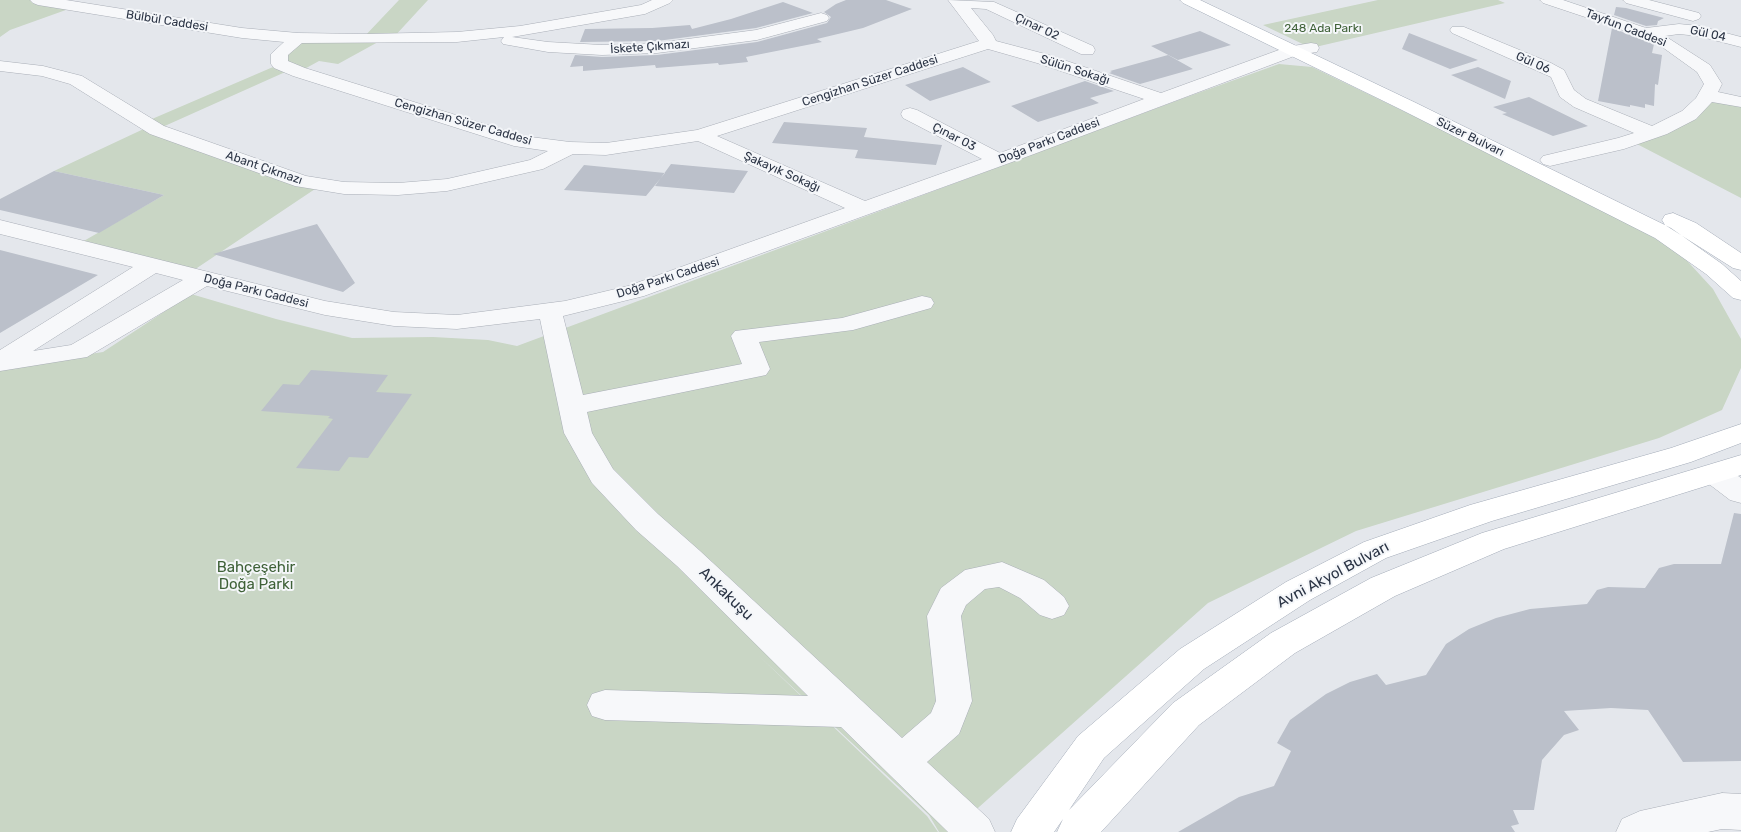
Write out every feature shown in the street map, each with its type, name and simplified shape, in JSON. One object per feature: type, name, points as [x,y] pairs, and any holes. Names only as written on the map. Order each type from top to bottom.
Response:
[{"type":"main road","name":"Süzer Bulvarı","points":[[1188,0],[1550,160],[1688,228],[1741,263]]},
{"type":"main road","name":"Süzer Bulvarı","points":[[1210,0],[1302,50],[1662,232],[1714,269],[1741,293]]},
{"type":"main road","name":"Avni Akyol Bulvarı","points":[[1031,832],[1091,746],[1192,658],[1298,591],[1375,550],[1481,513],[1681,455],[1741,433]]},
{"type":"main road","points":[[1077,832],[1082,824],[1186,714],[1283,643],[1383,587],[1494,541],[1728,470]]},
{"type":"street","name":"Bülbül Caddesi","points":[[38,0],[242,33],[298,38]]},
{"type":"street","points":[[298,38],[366,39],[476,36],[520,31],[611,16],[645,9],[664,0]]},
{"type":"street","name":"Tayfun Caddesi","points":[[1548,0],[1664,41],[1704,69],[1713,84],[1707,96]]},
{"type":"street","points":[[1573,8],[1589,0]]},
{"type":"street","points":[[1631,0],[1693,16]]},
{"type":"street","points":[[956,1],[987,38],[988,44]]},
{"type":"street","name":"Çınar 02","points":[[956,1],[989,5],[1087,50]]},
{"type":"street","name":"İskete Çıkmazı","points":[[476,36],[548,47],[602,50],[657,48],[757,35],[821,18]]},
{"type":"street","name":"Gül 04","points":[[1644,33],[1679,29],[1699,31],[1741,42]]},
{"type":"street","name":"Gül 06","points":[[1458,30],[1545,67],[1558,74],[1566,93],[1580,103],[1652,133]]},
{"type":"street","name":"Cengizhan Süzer Caddesi","points":[[298,38],[279,54],[280,64],[299,72],[521,142],[570,148],[606,149],[700,135],[988,44]]},
{"type":"street","name":"Sülün Sokağı","points":[[988,44],[1043,59],[1161,98]]},
{"type":"street","name":"Doğa Parkı Caddesi","points":[[0,227],[326,308],[394,318],[457,322],[550,311],[636,291],[998,160],[1161,98],[1302,50]]},
{"type":"street","name":"Abant Çıkmazı","points":[[0,66],[43,71],[76,80],[157,130],[302,182],[321,185],[344,188],[398,189],[447,185],[536,165],[570,148]]},
{"type":"street","points":[[1550,160],[1624,143],[1652,133],[1688,114],[1707,96],[1741,102]]},
{"type":"street","name":"Çınar 03","points":[[910,114],[998,160]]},
{"type":"street","name":"Şakayık Sokağı","points":[[700,135],[864,209]]},
{"type":"street","points":[[46,356],[58,344],[163,268]]},
{"type":"street","points":[[0,363],[27,343],[163,268]]},
{"type":"street","points":[[0,363],[78,352],[203,278]]},
{"type":"street","points":[[572,406],[757,369],[744,336],[844,325],[922,303]]},
{"type":"street","name":"Ankakuşu","points":[[550,311],[578,433],[602,476],[647,522],[688,558],[975,832]]},
{"type":"street","points":[[1728,470],[1741,493]]},
{"type":"street","points":[[901,761],[946,723],[954,701],[944,616],[953,597],[976,579],[1002,574],[1032,589],[1052,606]]},
{"type":"street","points":[[605,705],[849,712]]},
{"type":"street","points":[[1636,832],[1640,829],[1722,812],[1741,812]]},
{"type":"green space","points":[[0,0],[38,0],[77,6],[10,30],[0,37]]},
{"type":"green space","points":[[399,0],[428,0],[393,38],[378,42],[338,64],[319,61],[299,72],[292,69],[158,129],[321,185],[188,274],[75,246],[164,195],[54,171],[150,126],[145,122],[280,64],[298,38],[362,39]]},
{"type":"green space","name":"248 Ada Parkı","points":[[1378,0],[1498,0],[1505,3],[1311,48],[1263,25]]},
{"type":"green space","name":"Bahçeşehir Doğa Parkı","points":[[1279,64],[1312,67],[1588,200],[1679,252],[1713,289],[1741,339],[1741,368],[1722,410],[1659,438],[1356,531],[1208,603],[951,832],[939,832],[929,815],[758,655],[927,816],[938,832],[0,832],[0,368],[103,352],[191,294],[276,319],[352,338],[433,337],[488,340],[517,346]]},
{"type":"green space","points":[[1713,100],[1741,105],[1741,198],[1635,143]]},
{"type":"building","points":[[846,0],[886,0],[912,9],[863,28],[817,39],[822,42],[746,57],[748,62],[656,68],[655,65],[583,71],[583,66],[570,67],[575,55],[602,57],[657,55],[757,42],[827,23],[831,17],[824,12]]},
{"type":"building","points":[[783,2],[813,13],[756,28],[657,41],[580,42],[585,29],[652,28],[690,25],[692,29],[731,19]]},
{"type":"building","points":[[1616,7],[1664,18],[1658,21],[1657,25],[1646,26],[1614,15]]},
{"type":"building","points":[[1612,28],[1654,44],[1652,53],[1662,55],[1658,85],[1655,84],[1654,106],[1645,104],[1645,108],[1630,105],[1630,107],[1598,101]]},
{"type":"building","points":[[1200,31],[1231,45],[1178,60],[1151,46]]},
{"type":"building","points":[[1409,33],[1478,60],[1450,69],[1402,49]]},
{"type":"building","points":[[1168,55],[1193,69],[1140,84],[1109,73],[1112,72],[1110,71]]},
{"type":"building","points":[[963,67],[991,82],[930,101],[905,85]]},
{"type":"building","points":[[1478,67],[1511,81],[1505,99],[1451,75]]},
{"type":"building","points":[[1085,81],[1114,91],[1090,98],[1099,103],[1038,122],[1011,106]]},
{"type":"building","points":[[1529,97],[1588,126],[1553,136],[1502,114],[1507,113],[1493,107]]},
{"type":"building","points":[[784,122],[867,128],[864,137],[942,145],[936,165],[855,158],[858,150],[772,143]]},
{"type":"building","points":[[671,164],[748,171],[734,193],[655,186]]},
{"type":"building","points":[[584,165],[665,173],[646,196],[564,190]]},
{"type":"building","points":[[54,171],[164,195],[99,233],[0,210],[0,199]]},
{"type":"building","points":[[317,224],[355,283],[343,292],[213,254]]},
{"type":"building","points":[[0,250],[98,275],[0,333]]},
{"type":"building","points":[[311,370],[388,375],[376,392],[412,394],[368,458],[349,457],[339,471],[296,468],[333,419],[328,418],[330,416],[261,411],[283,384],[299,385]]},
{"type":"building","points":[[1734,513],[1741,514],[1741,761],[1683,762],[1648,710],[1611,708],[1564,711],[1579,730],[1564,735],[1542,760],[1534,810],[1513,810],[1519,824],[1511,826],[1515,832],[1178,832],[1239,797],[1274,786],[1291,751],[1277,743],[1290,720],[1326,694],[1350,682],[1377,674],[1386,685],[1426,675],[1446,644],[1469,629],[1496,618],[1530,609],[1587,604],[1597,590],[1608,587],[1645,588],[1659,568],[1674,564],[1721,564]]}]
